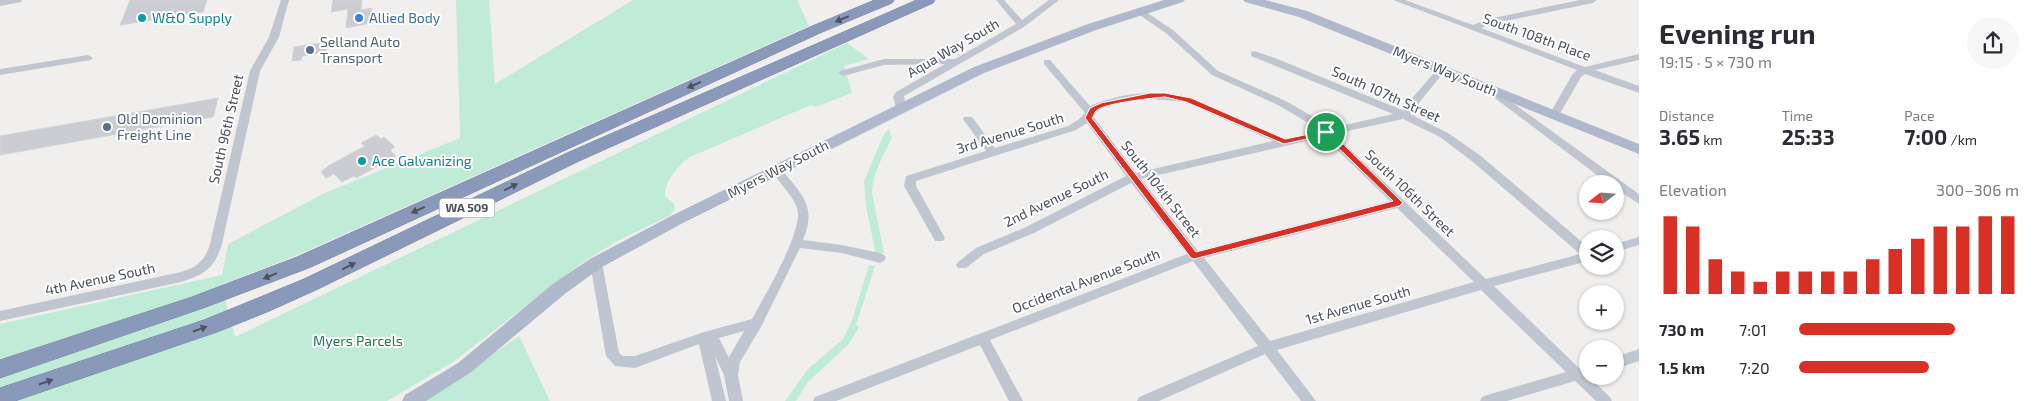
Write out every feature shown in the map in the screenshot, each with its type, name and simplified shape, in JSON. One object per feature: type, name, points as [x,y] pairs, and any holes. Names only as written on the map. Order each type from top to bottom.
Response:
[{"type":"highway","name":"WA 509","points":[[0,369],[199,302],[304,262],[815,30],[887,0]]},
{"type":"highway","name":"WA 509","points":[[0,397],[210,326],[260,306],[311,284],[573,157],[928,0]]},
{"type":"main road","name":"Myers Way South","points":[[411,401],[464,368],[560,288],[596,263],[901,107],[1003,60],[1140,11],[1179,0]]},
{"type":"main road","name":"Myers Way South","points":[[1255,1],[1303,14],[1639,149]]},
{"type":"street","points":[[0,3],[18,0]]},
{"type":"street","name":"South 96th Street","points":[[206,267],[212,259],[216,244],[255,71],[274,37],[285,0]]},
{"type":"street","name":"Aqua Way South","points":[[901,107],[898,98],[900,94],[954,61],[1021,25],[1055,0]]},
{"type":"street","name":"South 108th Place","points":[[1397,0],[1639,90]]},
{"type":"street","points":[[1474,28],[1488,22],[1593,0]]},
{"type":"street","points":[[1000,1],[1021,25]]},
{"type":"street","name":"South 106th Street","points":[[1140,11],[1170,32],[1207,68],[1224,78],[1302,114],[1326,132],[1485,284],[1579,370]]},
{"type":"street","name":"South 107th Street","points":[[1254,54],[1404,115],[1444,135],[1470,154],[1579,247]]},
{"type":"street","points":[[1554,115],[1577,75],[1584,70],[1639,57]]},
{"type":"street","points":[[0,72],[88,58]]},
{"type":"street","points":[[844,73],[884,62],[954,61]]},
{"type":"street","name":"South 104th Street","points":[[1048,62],[1132,177],[1309,401]]},
{"type":"street","points":[[1404,115],[1441,70]]},
{"type":"street","points":[[1491,90],[1639,200]]},
{"type":"street","name":"3rd Avenue South","points":[[939,238],[909,182],[912,178],[1072,128],[1082,124],[1097,107],[1104,105],[1150,95],[1174,96],[1188,100],[1284,142]]},
{"type":"street","points":[[1538,109],[1536,118],[1555,136]]},
{"type":"street","name":"2nd Avenue South","points":[[962,265],[980,251],[1030,230],[1132,177],[1404,115]]},
{"type":"street","points":[[968,119],[993,152]]},
{"type":"street","points":[[731,375],[734,361],[756,323],[796,243],[804,217],[803,207],[776,170]]},
{"type":"street","name":"Occidental Avenue South","points":[[820,401],[1194,256],[1399,203]]},
{"type":"street","points":[[1624,246],[1639,242]]},
{"type":"street","points":[[796,243],[842,249],[880,258]]},
{"type":"street","name":"1st Avenue South","points":[[1144,401],[1266,348],[1579,258]]},
{"type":"street","points":[[596,263],[614,356],[620,362],[635,362],[707,336],[756,323]]},
{"type":"street","name":"4th Avenue South","points":[[0,316],[182,277],[206,267]]},
{"type":"street","points":[[707,336],[731,375],[736,401]]},
{"type":"street","points":[[707,336],[719,401]]},
{"type":"street","points":[[982,337],[1016,401]]},
{"type":"street","points":[[1624,360],[1639,355]]},
{"type":"street","points":[[1487,401],[1579,374]]},
{"type":"street","name":"South 106th Street","points":[[1592,385],[1605,401]]},
{"type":"green space","name":"Myers Parcels","points":[[456,0],[489,0],[495,84],[633,0],[797,0],[809,26],[300,254],[221,285],[235,337],[847,43],[869,59],[844,66],[852,93],[816,107],[811,105],[690,157],[677,169],[667,184],[665,196],[674,204],[675,209],[671,215],[621,239],[583,262],[453,362],[387,401],[0,401],[0,324],[222,275],[228,244],[325,193],[460,138]]},
{"type":"green space","points":[[889,129],[892,138],[879,164],[874,178],[872,193],[884,253],[876,255],[866,206],[864,181],[884,134]]},
{"type":"green space","points":[[869,265],[875,266],[856,325],[859,327],[849,344],[808,382],[796,401],[785,401],[808,369],[843,339],[852,320]]},
{"type":"green space","points":[[519,336],[550,401],[424,401]]},
{"type":"building","name":"W&O Supply","points":[[130,0],[207,0],[203,12],[120,25]]},
{"type":"building","points":[[333,0],[362,0],[361,10],[372,8],[371,23],[346,28],[348,9],[331,12]]},
{"type":"building","name":"Selland Auto Transport","points":[[328,42],[326,52],[302,56],[301,60],[292,61],[294,47]]},
{"type":"building","name":"Old Dominion Freight Line","points":[[218,98],[213,117],[0,155],[0,136]]},
{"type":"building","name":"Ace Galvanizing","points":[[376,135],[381,139],[384,137],[395,147],[390,150],[396,156],[356,178],[354,176],[342,182],[334,174],[326,178],[321,172],[328,166],[365,146],[361,143]]},
{"type":"place","name":"W&O Supply","points":[[142,18]]},
{"type":"place","name":"Allied Body","points":[[359,18]]},
{"type":"place","name":"Selland Auto Transport","points":[[310,50]]},
{"type":"place","name":"Old Dominion Freight Line","points":[[107,127]]},
{"type":"place","name":"Ace Galvanizing","points":[[362,161]]},
{"type":"route","points":[[1150,95],[1165,95],[1188,100],[1284,142],[1326,132],[1399,203],[1194,256],[1132,177],[1089,118],[1090,113],[1097,107],[1150,95]]}]
